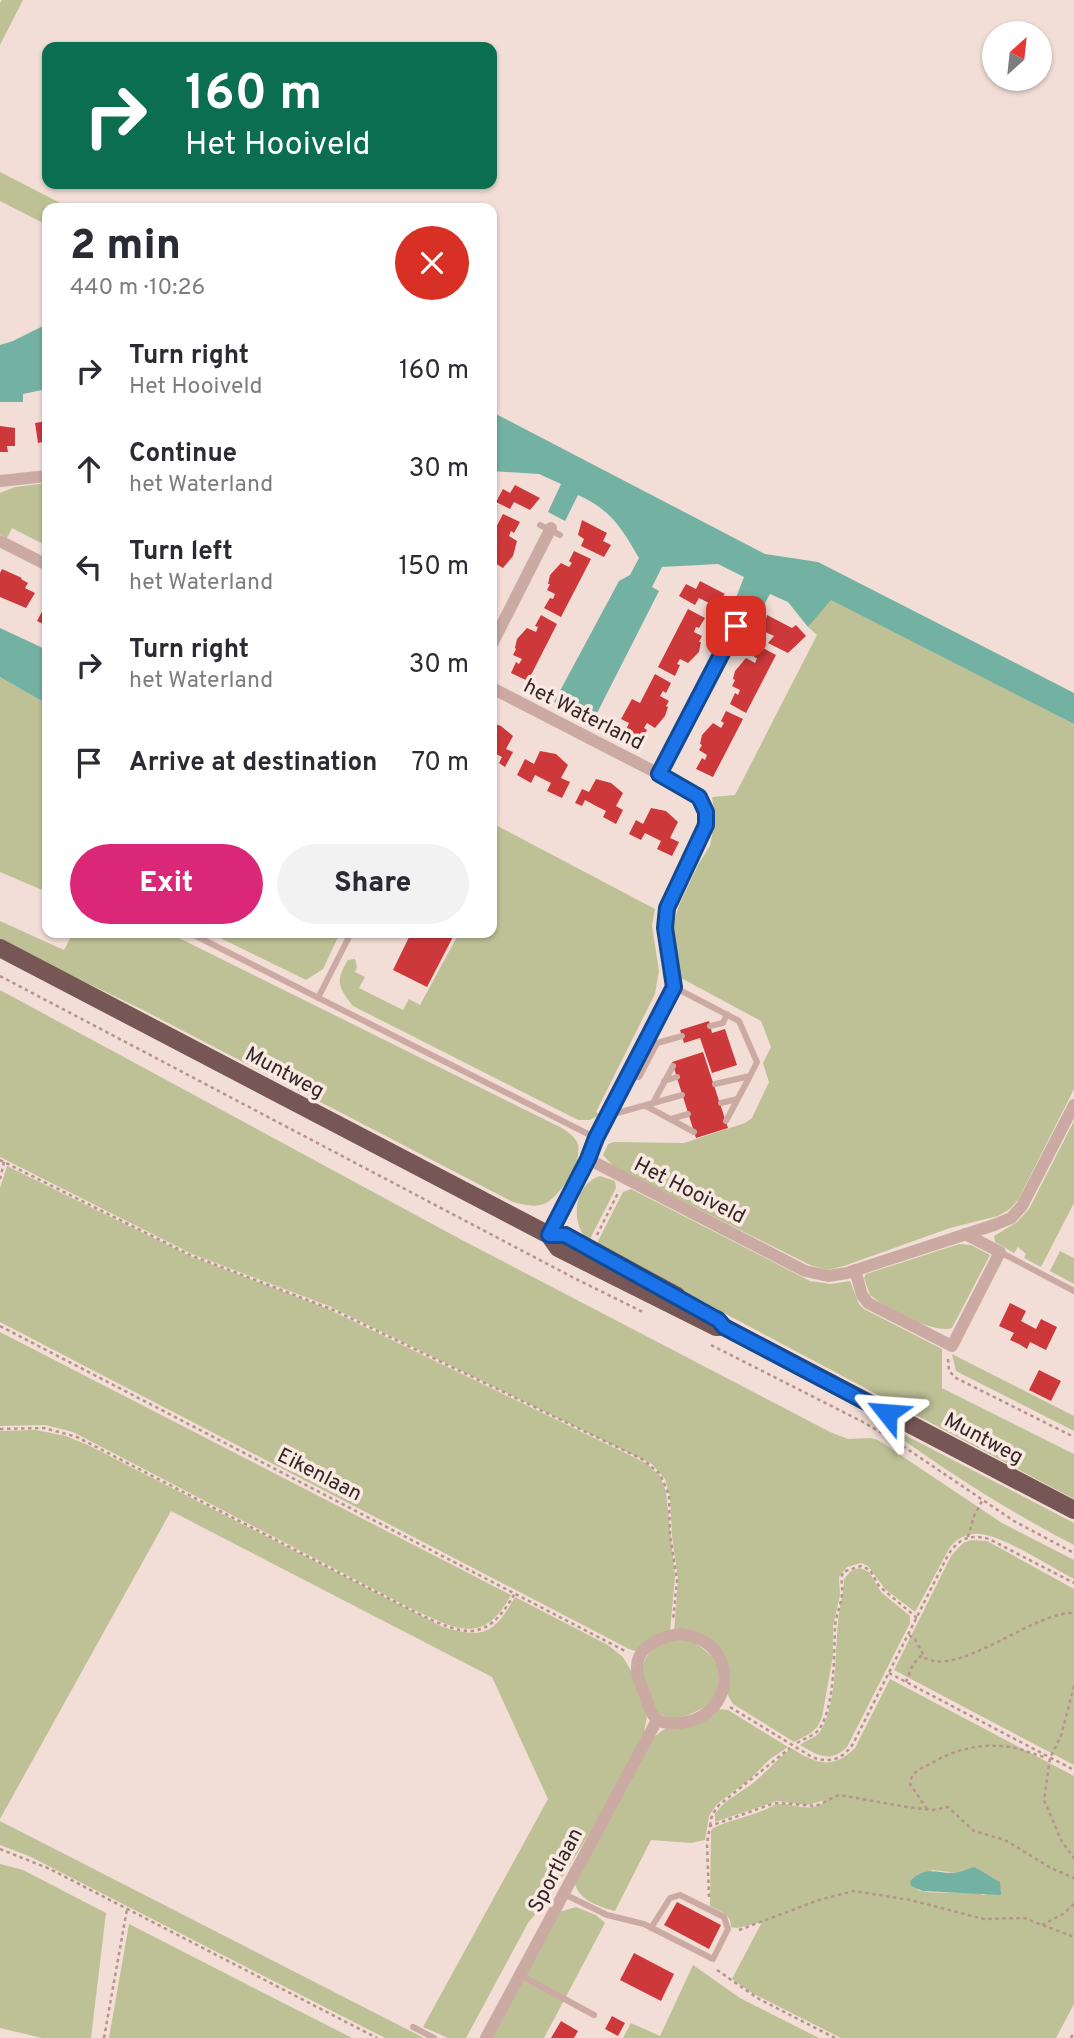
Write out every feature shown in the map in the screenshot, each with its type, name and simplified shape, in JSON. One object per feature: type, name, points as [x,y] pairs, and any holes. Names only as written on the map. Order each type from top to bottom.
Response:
[{"type":"main road","name":"Muntweg","points":[[0,948],[549,1235],[558,1248],[716,1327],[724,1327],[1074,1510]]},
{"type":"street","points":[[0,481],[42,477]]},
{"type":"street","points":[[497,634],[550,530]]},
{"type":"street","points":[[0,541],[42,562]]},
{"type":"street","name":"het Waterland","points":[[659,774],[736,625]]},
{"type":"street","name":"het Waterland","points":[[497,691],[694,793],[702,802],[706,812],[704,831],[672,894],[666,917],[674,987]]},
{"type":"street","points":[[549,1235],[674,987]]},
{"type":"street","name":"Het Hooiveld","points":[[588,1159],[806,1271],[828,1276],[855,1270],[1007,1220],[1017,1213],[1026,1199],[1074,1105]]},
{"type":"street","points":[[855,1270],[862,1295],[868,1303],[952,1346],[1000,1252],[965,1234]]},
{"type":"street","points":[[672,1635],[690,1635],[705,1642],[715,1651],[723,1667],[725,1682],[720,1700],[714,1708],[695,1719],[675,1723],[657,1720],[650,1710],[637,1674],[640,1655],[658,1639],[672,1635]]},
{"type":"street","name":"Sportlaan","points":[[486,2038],[657,1720]]},
{"type":"lane","points":[[200,938],[596,1138]]},
{"type":"lane","points":[[318,998],[348,938]]},
{"type":"lane","points":[[674,987],[739,1021],[757,1062],[726,1121]]},
{"type":"lane","points":[[710,1027],[723,1023],[727,1014]]},
{"type":"lane","points":[[626,1078],[639,1077],[657,1042],[682,1036]]},
{"type":"lane","points":[[650,1105],[673,1066]]},
{"type":"lane","points":[[715,1084],[750,1076]]},
{"type":"lane","points":[[664,1081],[677,1077]]},
{"type":"lane","points":[[607,1116],[682,1095]]},
{"type":"lane","points":[[721,1103],[737,1099]]},
{"type":"lane","points":[[650,1105],[694,1132]]},
{"type":"lane","points":[[671,1119],[688,1114]]},
{"type":"lane","points":[[1000,1252],[1074,1291]]},
{"type":"lane","points":[[564,1894],[607,1915],[628,1919],[651,1928],[713,1959],[728,1929],[724,1917],[687,1897],[673,1896],[651,1928]]},
{"type":"lane","points":[[520,1975],[594,2015]]},
{"type":"lane","points":[[413,2027],[434,2038]]},
{"type":"path","points":[[0,976],[646,1313]]},
{"type":"path","points":[[0,1180],[2,1161],[190,1255],[336,1311],[651,1465],[664,1480],[669,1495],[670,1535],[677,1580],[672,1632]]},
{"type":"path","points":[[593,1243],[622,1184]]},
{"type":"path","name":"Eikenlaan","points":[[0,1326],[625,1651]]},
{"type":"path","points":[[705,1342],[863,1422],[894,1440],[982,1501],[1074,1553]]},
{"type":"path","points":[[949,1353],[948,1368],[956,1378],[1074,1437]]},
{"type":"path","points":[[0,1429],[50,1429],[87,1441],[443,1625],[468,1631],[484,1629],[498,1618],[515,1593]]},
{"type":"path","points":[[968,1537],[977,1507],[982,1501]]},
{"type":"path","points":[[731,1707],[812,1757],[831,1760],[842,1756],[851,1748],[951,1550],[957,1543],[968,1537],[980,1536],[1074,1583]]},
{"type":"path","points":[[797,1743],[814,1734],[824,1719],[833,1675],[835,1626],[842,1596],[843,1572],[861,1566],[870,1570],[879,1586],[917,1618]]},
{"type":"path","points":[[908,1634],[915,1639],[923,1654],[933,1662],[962,1657],[1057,1614],[1074,1613]]},
{"type":"path","points":[[906,1682],[913,1664],[923,1654]]},
{"type":"path","points":[[889,1673],[1074,1770]]},
{"type":"path","points":[[1074,1686],[1060,1736],[1050,1758],[1045,1806],[1062,1842],[1074,1858]]},
{"type":"path","points":[[927,1808],[910,1784],[911,1778],[914,1773],[944,1756],[968,1748],[996,1746],[1017,1748],[1050,1758]]},
{"type":"path","points":[[706,1907],[709,1902],[707,1843],[712,1815],[719,1805],[790,1748]]},
{"type":"path","points":[[710,1826],[772,1804],[816,1806],[839,1795],[872,1802],[950,1808],[974,1831],[998,1836],[1074,1878]]},
{"type":"path","points":[[0,1849],[37,1863],[377,2038]]},
{"type":"path","points":[[728,1929],[750,1927],[819,1900],[855,1891],[910,1900],[984,1919],[1024,1918],[1074,1937]]},
{"type":"path","points":[[1042,1925],[1063,1914],[1074,1904]]},
{"type":"path","points":[[104,2038],[127,1909]]},
{"type":"path","points":[[712,1966],[749,1993],[835,2038]]},
{"type":"path","points":[[1071,2038],[1074,2032]]},
{"type":"green space","points":[[2,0],[23,0],[0,45],[0,3]]},
{"type":"green space","points":[[0,172],[60,203],[42,203],[42,222],[0,201]]},
{"type":"green space","points":[[42,484],[42,543],[12,528],[7,538],[0,534],[0,493],[15,487]]},
{"type":"green space","points":[[830,599],[1074,724],[1074,1089],[1018,1200],[1010,1209],[998,1216],[950,1228],[827,1270],[810,1265],[614,1167],[603,1155],[608,1144],[614,1142],[684,1143],[745,1123],[752,1118],[769,1082],[763,1063],[771,1047],[761,1021],[681,978],[673,926],[679,905],[710,846],[715,819],[712,797],[735,795],[817,635],[808,627]]},
{"type":"green space","points":[[0,677],[42,701],[42,890],[0,872]]},
{"type":"green space","points":[[497,826],[655,909],[652,926],[659,971],[655,994],[596,1112],[600,1115],[590,1120],[578,1120],[353,1006],[341,989],[341,973],[348,960],[355,959],[355,972],[365,977],[359,988],[403,1010],[409,999],[420,1005],[456,938],[497,938]]},
{"type":"green space","points":[[0,921],[64,950],[70,938],[179,938],[560,1127],[570,1133],[577,1142],[579,1149],[575,1166],[565,1184],[546,1203],[534,1206],[513,1202],[143,1010],[0,941]]},
{"type":"green space","points":[[220,938],[338,938],[323,969],[306,980]]},
{"type":"green space","points":[[0,990],[460,1239],[830,1432],[848,1439],[878,1440],[1002,1523],[1074,1560],[1074,1579],[1001,1540],[971,1534],[950,1547],[915,1612],[885,1589],[868,1566],[861,1563],[847,1567],[839,1577],[840,1595],[833,1626],[833,1656],[822,1717],[811,1733],[794,1742],[733,1704],[726,1692],[722,1655],[674,1632],[678,1579],[670,1497],[665,1479],[652,1464],[329,1306],[192,1254],[0,1157]]},
{"type":"green space","points":[[1074,1121],[1074,1203],[1041,1267],[1024,1258],[1026,1254],[1018,1247],[1014,1253],[995,1242],[994,1236],[1017,1222],[1029,1209]]},
{"type":"green space","points":[[7,1166],[190,1256],[328,1309],[646,1463],[660,1476],[666,1492],[675,1577],[670,1632],[635,1651],[629,1649],[0,1322],[0,1188]]},
{"type":"green space","points":[[600,1176],[615,1181],[616,1188],[589,1241],[579,1225],[577,1205],[584,1187]]},
{"type":"green space","points":[[631,1189],[810,1281],[831,1284],[850,1281],[859,1304],[864,1309],[942,1349],[942,1388],[1074,1454],[1074,1499],[596,1245],[623,1192]]},
{"type":"green space","points":[[959,1244],[971,1245],[990,1255],[952,1328],[922,1324],[870,1295],[864,1278],[866,1274]]},
{"type":"green space","points":[[1060,1251],[1074,1258],[1074,1284],[1050,1271]]},
{"type":"green space","points":[[0,1332],[511,1595],[500,1612],[478,1628],[453,1626],[408,1607],[73,1432],[45,1425],[0,1426]]},
{"type":"green space","points":[[952,1354],[1074,1416],[1074,1431],[956,1371]]},
{"type":"green space","points":[[878,1421],[1074,1523],[1074,1545],[973,1487]]},
{"type":"green space","points":[[36,1430],[66,1436],[90,1446],[443,1627],[469,1633],[486,1630],[501,1619],[515,1597],[608,1645],[623,1657],[634,1676],[647,1718],[642,1740],[618,1787],[550,1897],[528,1923],[466,2038],[448,2038],[423,2027],[548,1799],[492,1677],[171,1511],[0,1819],[0,1431]]},
{"type":"green space","points":[[971,1540],[987,1541],[1074,1589],[1074,1765],[894,1670],[951,1556],[963,1543]]},
{"type":"green space","points":[[860,1568],[869,1572],[881,1592],[910,1616],[910,1623],[847,1747],[835,1755],[824,1756],[800,1745],[819,1733],[826,1719],[833,1692],[844,1579],[851,1571]]},
{"type":"green space","points":[[687,1638],[712,1657],[718,1671],[717,1689],[714,1702],[686,1716],[671,1718],[657,1712],[641,1670],[648,1654],[658,1646]]},
{"type":"green space","points":[[890,1679],[1074,1776],[1074,2004],[1056,2038],[841,2038],[752,1993],[732,1979],[762,1922],[731,1927],[727,1916],[710,1906],[711,1831],[719,1825],[776,1805],[816,1807],[826,1800],[807,1805],[777,1801],[715,1822],[715,1814],[791,1748],[816,1761],[831,1762],[839,1760],[855,1748]],"holes":[[[975,1867],[1000,1882],[984,1895],[917,1890],[932,1870],[958,1873]]]},
{"type":"green space","points":[[717,1709],[728,1710],[788,1747],[717,1804],[709,1816],[705,1840],[691,1843],[651,1840],[615,1911],[585,1898],[575,1883],[654,1737],[663,1730]]},
{"type":"green space","points":[[0,1821],[424,2038],[385,2038],[29,1856],[0,1845]]},
{"type":"green space","points":[[0,1864],[23,1870],[106,1913],[91,2038],[42,2038],[0,2028]]},
{"type":"green space","points":[[576,1907],[596,1915],[605,1923],[544,2038],[491,2038],[559,1912]]},
{"type":"green space","points":[[129,1924],[352,2038],[109,2038]]},
{"type":"green space","points":[[693,1965],[740,1998],[819,2038],[623,2038],[631,2023],[660,2036]]},
{"type":"water","points":[[42,326],[42,390],[23,394],[23,402],[0,402],[0,345]]},
{"type":"water","points":[[497,415],[765,554],[818,562],[1074,693],[1074,724],[831,600],[808,627],[788,602],[770,594],[756,620],[732,608],[744,577],[718,564],[662,567],[652,587],[659,591],[593,721],[554,702],[619,581],[630,575],[639,558],[614,520],[599,507],[578,495],[565,521],[548,512],[561,484],[539,474],[497,471]]},
{"type":"water","points":[[0,628],[42,648],[42,701],[0,677]]},
{"type":"water","points":[[975,1867],[1000,1882],[1001,1895],[923,1891],[911,1886],[910,1881],[928,1871],[952,1873]]},
{"type":"building","points":[[42,422],[42,442],[38,443],[35,423]]},
{"type":"building","points":[[0,426],[15,428],[15,446],[7,446],[8,452],[0,452]]},
{"type":"building","points":[[515,485],[540,498],[530,510],[514,502],[510,509],[497,502],[503,489],[510,493]]},
{"type":"building","points":[[503,514],[520,522],[509,536],[517,541],[513,556],[503,568],[497,564],[497,525]]},
{"type":"building","points":[[582,520],[607,533],[603,541],[611,545],[604,557],[581,546],[584,539],[578,535]]},
{"type":"building","points":[[574,551],[591,559],[561,617],[544,608],[555,594],[547,590],[548,584],[550,575],[561,563],[569,567]]},
{"type":"building","points":[[2,569],[22,578],[28,583],[25,588],[35,593],[26,608],[0,597]]},
{"type":"building","points":[[700,581],[725,594],[715,606],[699,598],[695,605],[679,596],[686,584],[696,589]]},
{"type":"building","points":[[688,609],[705,618],[694,632],[702,636],[701,642],[699,652],[688,663],[680,659],[675,676],[658,667]]},
{"type":"building","points":[[541,615],[557,624],[528,681],[511,673],[516,662],[519,664],[522,659],[513,655],[517,639],[527,628],[536,632],[538,627],[535,626]]},
{"type":"building","points":[[767,615],[792,628],[796,625],[806,636],[788,653],[768,643],[774,636],[763,631]]},
{"type":"building","points":[[759,646],[776,655],[746,713],[730,704],[735,693],[738,695],[740,690],[732,686],[735,680],[733,679],[735,671],[746,658],[755,663],[757,658],[754,657]]},
{"type":"building","points":[[655,674],[671,683],[666,693],[663,691],[660,696],[669,701],[666,706],[668,707],[665,716],[655,728],[647,723],[642,740],[625,732],[629,723],[621,719],[632,699],[640,703]]},
{"type":"building","points":[[726,711],[743,719],[713,777],[696,769],[707,755],[699,750],[702,745],[700,744],[702,735],[713,723],[721,728]]},
{"type":"building","points":[[497,725],[513,736],[506,749],[513,752],[505,767],[499,763],[502,757],[497,754]]},
{"type":"building","points":[[540,751],[556,754],[568,765],[561,778],[570,782],[562,798],[547,791],[551,783],[535,775],[531,783],[517,775],[525,759],[534,764]]},
{"type":"building","points":[[596,779],[611,783],[623,793],[616,806],[623,810],[616,824],[603,817],[606,811],[585,800],[582,806],[575,803],[582,789],[589,792]]},
{"type":"building","points":[[651,808],[666,811],[678,822],[670,838],[679,842],[672,856],[657,849],[661,841],[645,833],[641,840],[629,834],[636,820],[643,824]]},
{"type":"building","points":[[409,938],[452,938],[427,987],[393,970]]},
{"type":"building","points":[[709,1021],[712,1033],[725,1029],[737,1065],[712,1073],[700,1038],[684,1043],[680,1030]]},
{"type":"building","points":[[703,1052],[728,1128],[696,1138],[672,1062]]},
{"type":"building","points":[[1010,1303],[1026,1311],[1021,1321],[1036,1329],[1041,1319],[1057,1327],[1046,1350],[1030,1342],[1027,1349],[1010,1340],[1014,1333],[999,1326]]},
{"type":"building","points":[[1039,1370],[1061,1381],[1051,1401],[1029,1390]]},
{"type":"building","points":[[677,1902],[721,1925],[709,1949],[664,1925]]},
{"type":"building","points":[[634,1953],[674,1974],[661,2001],[620,1980]]},
{"type":"building","points":[[612,2016],[625,2023],[618,2036],[605,2029]]},
{"type":"building","points":[[561,2021],[578,2031],[574,2038],[551,2038]]},
{"type":"route","points":[[736,626],[659,774],[699,797],[706,812],[704,831],[667,908],[666,934],[674,987],[549,1235],[565,1235],[611,1259],[718,1320],[724,1327],[887,1413]]}]
